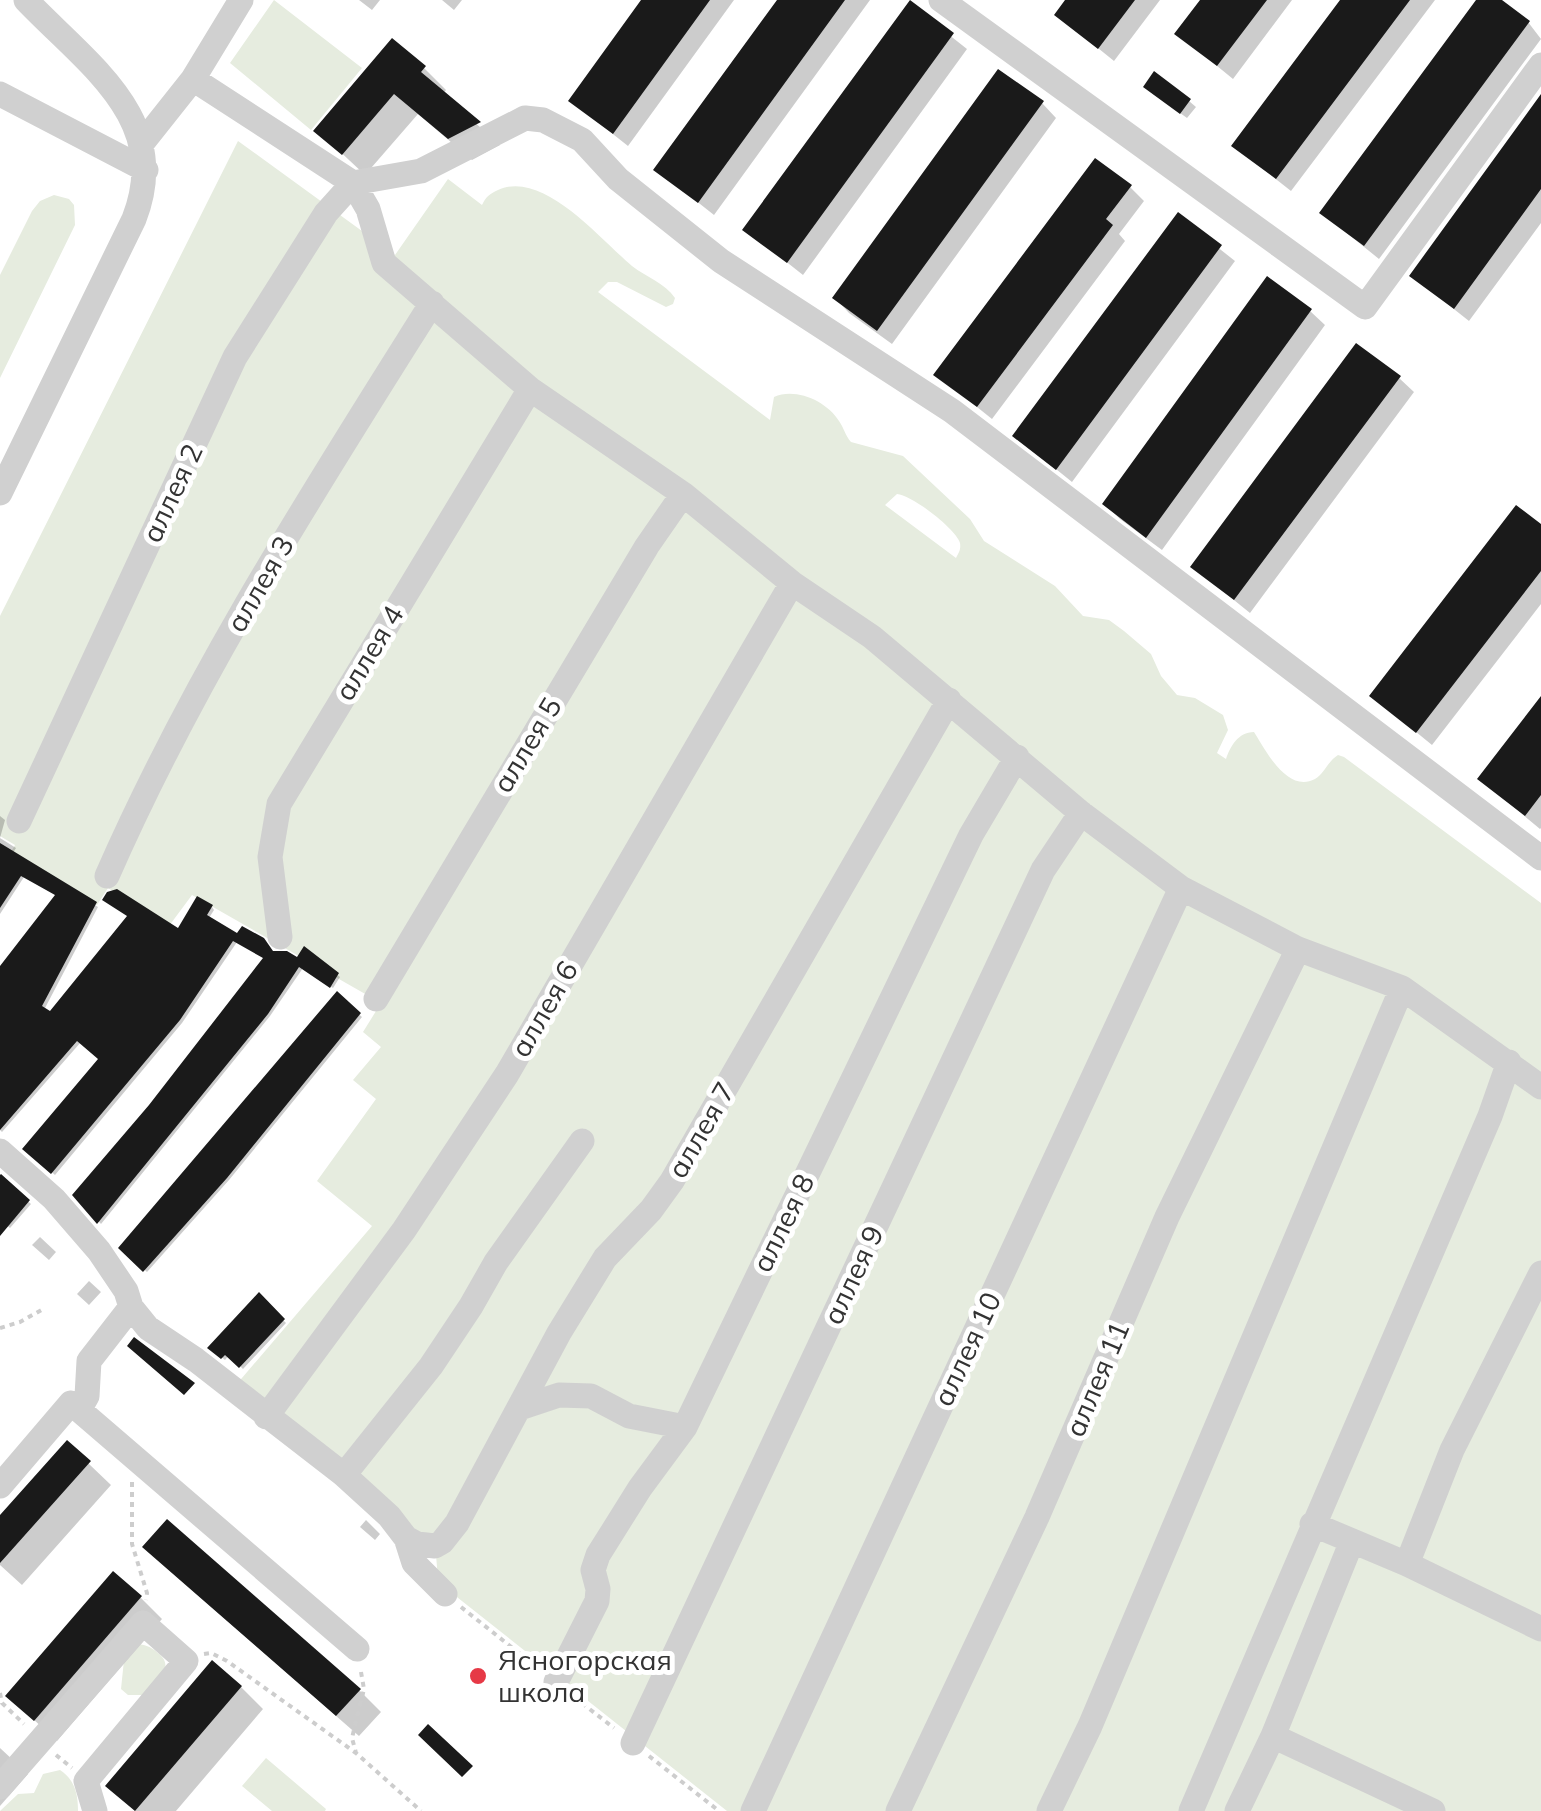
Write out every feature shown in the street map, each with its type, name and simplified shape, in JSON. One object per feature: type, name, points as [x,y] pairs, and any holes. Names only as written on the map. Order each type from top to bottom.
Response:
[{"type":"street","points":[[0,493],[134,219],[142,200],[146,170],[133,118],[104,80],[26,0]]},
{"type":"street","points":[[142,142],[193,79],[241,0]]},
{"type":"street","points":[[941,0],[1365,308],[1541,65]]},
{"type":"street","points":[[193,79],[352,182],[368,209],[384,262],[530,389],[683,494],[792,583],[872,637],[1081,812],[1181,888],[1298,949],[1402,988],[1541,1087]]},
{"type":"street","points":[[0,94],[146,170]]},
{"type":"street","points":[[352,182],[421,170],[525,118],[542,120],[582,140],[618,179],[720,260],[952,411],[1541,858]]},
{"type":"street","name":"аллея 2","points":[[19,821],[236,357],[326,213],[352,182]]},
{"type":"street","name":"аллея 3","points":[[107,876],[180,725],[234,629],[312,492],[432,303]]},
{"type":"street","name":"аллея 4","points":[[280,937],[270,857],[279,804],[530,389]]},
{"type":"street","name":"аллея 5","points":[[376,1000],[647,546],[683,494]]},
{"type":"street","name":"аллея 6","points":[[266,1416],[404,1230],[506,1074],[792,583]]},
{"type":"street","name":"аллея 7","points":[[406,1538],[435,1546],[457,1523],[559,1333],[605,1258],[651,1210],[672,1181],[949,700]]},
{"type":"street","name":"аллея 8","points":[[556,1682],[597,1601],[592,1570],[598,1555],[685,1427],[970,835],[1017,757]]},
{"type":"street","name":"аллея 9","points":[[633,1743],[1043,870],[1081,812]]},
{"type":"street","name":"аллея 10","points":[[752,1811],[1181,888]]},
{"type":"street","name":"аллея 11","points":[[898,1811],[1037,1517],[1166,1217],[1298,949]]},
{"type":"street","points":[[1049,1811],[1090,1726],[1402,988]]},
{"type":"street","points":[[1190,1811],[1490,1116],[1508,1062]]},
{"type":"street","points":[[344,1475],[431,1366],[496,1262],[582,1141]]},
{"type":"street","points":[[0,1151],[54,1199],[99,1251],[140,1320],[344,1475],[389,1516],[406,1538],[414,1563],[445,1594]]},
{"type":"street","points":[[1406,1564],[1452,1450],[1541,1273]]},
{"type":"street","points":[[79,1410],[87,1396],[88,1361],[130,1307]]},
{"type":"street","points":[[520,1408],[559,1395],[591,1396],[629,1416],[685,1427]]},
{"type":"street","points":[[0,1486],[71,1403],[356,1648]]},
{"type":"street","points":[[1312,1524],[1541,1629]]},
{"type":"street","points":[[1237,1811],[1352,1541]]},
{"type":"street","points":[[0,1787],[143,1623],[186,1662],[86,1781],[95,1811]]},
{"type":"street","points":[[1272,1736],[1433,1811]]},
{"type":"path","points":[[0,1328],[45,1308]]},
{"type":"path","points":[[134,1458],[130,1500],[132,1544],[147,1593],[143,1623]]},
{"type":"path","points":[[445,1594],[719,1811]]},
{"type":"path","points":[[356,1648],[364,1690],[354,1725],[356,1753]]},
{"type":"path","points":[[186,1662],[211,1653],[227,1661],[356,1753],[420,1811]]},
{"type":"shaded area","points":[[274,0],[362,68],[311,130],[230,63]]},
{"type":"shaded area","points":[[238,141],[395,255],[448,179],[482,205],[498,190],[515,186],[534,189],[570,210],[632,266],[675,298],[666,307],[617,282],[608,282],[598,292],[770,420],[774,397],[801,395],[834,414],[851,442],[903,456],[970,519],[984,541],[1055,586],[1083,616],[1109,620],[1124,631],[1151,654],[1161,676],[1177,695],[1195,698],[1223,715],[1228,730],[1217,753],[1226,759],[1239,737],[1254,732],[1278,768],[1305,782],[1318,777],[1338,755],[1344,757],[1541,903],[1541,1811],[727,1811],[448,1590],[438,1579],[436,1555],[236,1385],[372,1226],[317,1181],[376,1099],[353,1080],[381,1047],[363,1032],[381,1003],[192,895],[169,926],[108,888],[97,905],[11,852],[15,845],[0,836],[0,616]],"holes":[[[897,494],[933,514],[957,537],[960,547],[956,558],[885,505]]]},
{"type":"shaded area","points":[[54,195],[69,199],[74,205],[75,225],[0,378],[0,275],[32,211],[40,201]]},
{"type":"shaded area","points":[[134,1644],[152,1649],[165,1664],[163,1674],[147,1695],[128,1695],[121,1689],[124,1660]]},
{"type":"shaded area","points":[[266,1758],[325,1811],[272,1811],[242,1786]]},
{"type":"shaded area","points":[[60,1770],[75,1788],[78,1811],[0,1811],[18,1794],[34,1793],[43,1774]]},
{"type":"building","points":[[641,0],[710,0],[613,134],[568,101]]},
{"type":"building","points":[[777,0],[845,0],[698,203],[653,170]]},
{"type":"building","points":[[910,0],[954,33],[787,263],[742,230]]},
{"type":"building","points":[[1065,0],[1135,0],[1098,49],[1054,15]]},
{"type":"building","points":[[1200,0],[1267,0],[1217,66],[1174,34]]},
{"type":"building","points":[[1340,0],[1410,0],[1276,179],[1231,146]]},
{"type":"building","points":[[1476,0],[1502,0],[1530,21],[1364,246],[1319,213]]},
{"type":"building","points":[[392,38],[426,66],[421,72],[481,122],[448,139],[394,94],[342,155],[313,131]]},
{"type":"building","points":[[998,69],[1044,101],[877,331],[832,298]]},
{"type":"building","points":[[1154,71],[1191,99],[1180,114],[1143,87]]},
{"type":"building","points":[[1541,94],[1541,189],[1454,309],[1409,276]]},
{"type":"building","points":[[1095,158],[1132,185],[1106,219],[1113,225],[977,407],[933,375]]},
{"type":"building","points":[[1178,212],[1222,245],[1056,470],[1012,436]]},
{"type":"building","points":[[1267,276],[1312,309],[1146,538],[1102,504]]},
{"type":"building","points":[[1356,343],[1401,376],[1234,600],[1190,567]]},
{"type":"building","points":[[1516,505],[1541,524],[1541,571],[1416,733],[1369,696]]},
{"type":"building","points":[[1541,696],[1541,795],[1525,816],[1477,779]]},
{"type":"building","points":[[0,843],[97,902],[42,1006],[50,1011],[127,916],[102,900],[107,892],[117,889],[178,928],[197,896],[213,905],[207,915],[237,933],[242,926],[264,938],[273,951],[287,951],[297,957],[304,946],[339,973],[330,988],[299,967],[268,1014],[97,1224],[72,1195],[149,1105],[263,958],[233,941],[180,1020],[51,1174],[22,1149],[98,1059],[77,1041],[0,1130],[0,966],[55,895],[21,876],[0,908]]},
{"type":"building","points":[[337,991],[361,1013],[227,1178],[143,1272],[118,1248]]},
{"type":"building","points":[[0,1175],[30,1200],[0,1236]]},
{"type":"building","points":[[259,1292],[285,1319],[239,1368],[225,1355],[221,1359],[207,1348]]},
{"type":"building","points":[[134,1337],[195,1383],[184,1395],[127,1346]]},
{"type":"building","points":[[67,1440],[91,1461],[0,1563],[0,1515]]},
{"type":"building","points":[[167,1519],[361,1689],[336,1716],[142,1547]]},
{"type":"building","points":[[113,1571],[142,1596],[34,1721],[5,1696]]},
{"type":"building","points":[[212,1660],[242,1686],[135,1811],[105,1786]]},
{"type":"building","points":[[428,1724],[473,1766],[462,1777],[418,1735]]},
{"type":"place","name":"Ясногорская школа","points":[[478,1676]]}]
